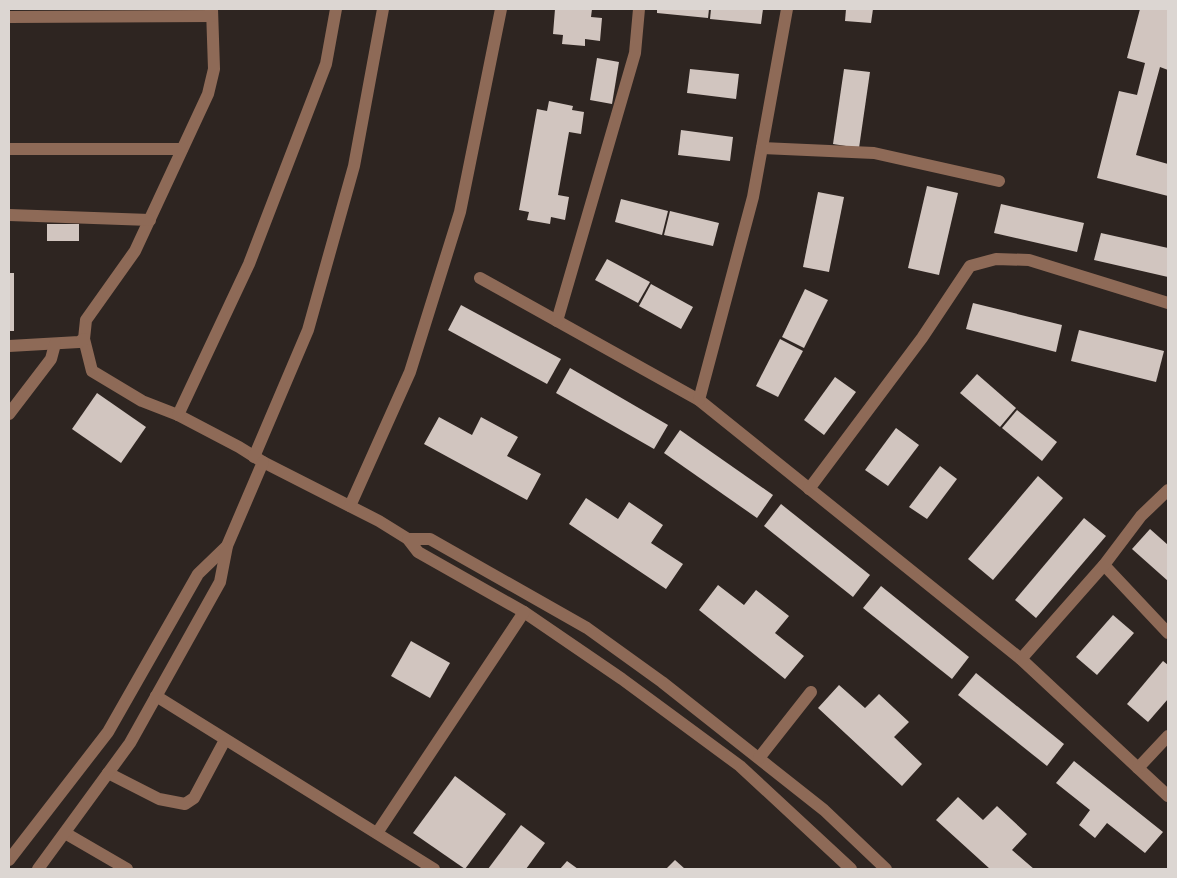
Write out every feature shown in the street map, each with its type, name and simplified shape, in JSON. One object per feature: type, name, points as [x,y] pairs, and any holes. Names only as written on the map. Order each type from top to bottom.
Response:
[{"type":"street","points":[[178,416],[249,264],[326,64],[336,9]]},
{"type":"street","points":[[38,869],[130,743],[220,582],[227,546],[310,321],[354,166],[383,9]]},
{"type":"street","points":[[350,506],[410,372],[460,212],[501,9]]},
{"type":"street","points":[[556,321],[634,53],[639,9]]},
{"type":"street","points":[[699,400],[753,197],[787,9]]},
{"type":"street","points":[[9,17],[212,12],[214,68],[208,94],[135,251],[86,320],[84,339],[92,371],[142,401],[178,416],[350,506],[408,539],[418,552],[524,612],[622,679],[740,766],[851,869]]},
{"type":"street","points":[[762,148],[874,153],[1000,181]]},
{"type":"street","points":[[9,149],[182,149]]},
{"type":"street","points":[[9,215],[150,220]]},
{"type":"street","points":[[809,489],[922,338],[970,266],[996,259],[1029,260],[1168,303]]},
{"type":"street","points":[[480,278],[699,400],[1021,659],[1168,796]]},
{"type":"street","points":[[9,346],[79,342],[84,339]]},
{"type":"street","points":[[9,414],[51,358],[55,344]]},
{"type":"street","points":[[1021,659],[1104,565],[1140,516],[1168,490]]},
{"type":"street","points":[[408,539],[430,539],[587,628],[662,682],[824,810],[886,869]]},
{"type":"street","points":[[9,860],[108,732],[198,574],[227,546]]},
{"type":"street","points":[[1104,565],[1168,633]]},
{"type":"street","points":[[495,595],[504,581]]},
{"type":"street","points":[[377,833],[524,612]]},
{"type":"street","points":[[759,758],[811,692]]},
{"type":"street","points":[[156,696],[434,869]]},
{"type":"street","points":[[1138,768],[1168,736]]},
{"type":"street","points":[[108,773],[159,799],[185,804],[194,798],[225,740]]},
{"type":"street","points":[[64,833],[128,869]]},
{"type":"building","points":[[555,9],[592,9],[591,17],[602,18],[600,41],[585,39],[585,46],[562,44],[563,35],[553,34]]},
{"type":"building","points":[[657,9],[709,9],[708,18],[657,13]]},
{"type":"building","points":[[711,9],[763,9],[761,24],[710,19]]},
{"type":"building","points":[[846,9],[873,9],[871,23],[845,21]]},
{"type":"building","points":[[1140,9],[1168,9],[1168,70],[1160,67],[1136,155],[1168,164],[1168,196],[1097,178],[1119,91],[1137,95],[1145,63],[1127,58]]},
{"type":"building","points":[[597,58],[619,62],[612,104],[590,100]]},
{"type":"building","points":[[690,69],[739,74],[736,99],[687,93]]},
{"type":"building","points":[[844,69],[870,72],[859,148],[833,144]]},
{"type":"building","points":[[549,101],[573,106],[572,110],[584,112],[581,134],[569,132],[558,195],[569,197],[565,220],[551,217],[550,224],[527,220],[529,212],[519,210],[537,109],[547,111]]},
{"type":"building","points":[[681,130],[733,137],[730,161],[678,155]]},
{"type":"building","points":[[927,186],[958,193],[939,275],[908,268]]},
{"type":"building","points":[[818,192],[844,197],[829,272],[803,267]]},
{"type":"building","points":[[621,199],[668,211],[662,235],[615,222]]},
{"type":"building","points":[[1001,204],[1084,223],[1077,252],[994,233]]},
{"type":"building","points":[[670,211],[719,223],[713,246],[664,235]]},
{"type":"building","points":[[47,224],[79,224],[79,241],[47,241]]},
{"type":"building","points":[[1101,233],[1168,248],[1168,277],[1094,260]]},
{"type":"building","points":[[607,259],[650,282],[638,303],[595,280]]},
{"type":"building","points":[[9,273],[14,273],[14,331],[9,331]]},
{"type":"building","points":[[651,284],[693,307],[681,329],[639,306]]},
{"type":"building","points":[[805,289],[828,300],[804,348],[782,337]]},
{"type":"building","points":[[973,303],[1062,325],[1056,352],[966,329]]},
{"type":"building","points":[[461,305],[561,359],[547,384],[448,330]]},
{"type":"building","points":[[1079,330],[1164,351],[1156,382],[1071,361]]},
{"type":"building","points":[[780,339],[803,351],[778,397],[756,386]]},
{"type":"building","points":[[570,368],[668,425],[654,449],[556,393]]},
{"type":"building","points":[[977,374],[1016,408],[1000,427],[960,393]]},
{"type":"building","points":[[835,377],[856,392],[824,435],[804,420]]},
{"type":"building","points":[[97,393],[146,427],[121,463],[72,429]]},
{"type":"building","points":[[1017,410],[1057,442],[1042,461],[1002,428]]},
{"type":"building","points":[[439,417],[472,435],[481,417],[518,437],[507,456],[541,474],[527,500],[424,444]]},
{"type":"building","points":[[896,428],[919,445],[888,486],[865,470]]},
{"type":"building","points":[[680,430],[773,495],[757,518],[664,453]]},
{"type":"building","points":[[940,466],[957,479],[927,519],[909,507]]},
{"type":"building","points":[[1038,476],[1063,498],[993,580],[968,559]]},
{"type":"building","points":[[586,498],[618,519],[629,502],[663,525],[651,543],[683,564],[666,589],[569,524]]},
{"type":"building","points":[[781,504],[870,575],[853,597],[764,526]]},
{"type":"building","points":[[1084,518],[1106,536],[1036,618],[1015,600]]},
{"type":"building","points":[[1150,529],[1168,545],[1168,581],[1132,549]]},
{"type":"building","points":[[718,585],[744,605],[756,590],[789,616],[775,633],[804,656],[785,679],[699,610]]},
{"type":"building","points":[[881,586],[969,657],[952,679],[863,608]]},
{"type":"building","points":[[1113,615],[1134,633],[1097,675],[1076,657]]},
{"type":"building","points":[[411,641],[450,663],[430,698],[391,676]]},
{"type":"building","points":[[1163,661],[1168,665],[1168,699],[1148,722],[1127,704]]},
{"type":"building","points":[[976,673],[1064,744],[1047,766],[958,695]]},
{"type":"building","points":[[839,685],[865,708],[879,694],[909,722],[894,737],[922,764],[902,786],[818,708]]},
{"type":"building","points":[[1074,761],[1163,832],[1145,853],[1107,823],[1095,838],[1079,825],[1090,810],[1056,783]]},
{"type":"building","points":[[455,776],[506,814],[465,869],[413,833]]},
{"type":"building","points":[[958,797],[983,820],[997,806],[1027,834],[1012,850],[1034,869],[990,869],[936,820]]},
{"type":"building","points":[[521,825],[545,843],[526,869],[488,869]]},
{"type":"building","points":[[675,860],[685,869],[666,869]]},
{"type":"building","points":[[567,861],[578,869],[560,869]]}]
